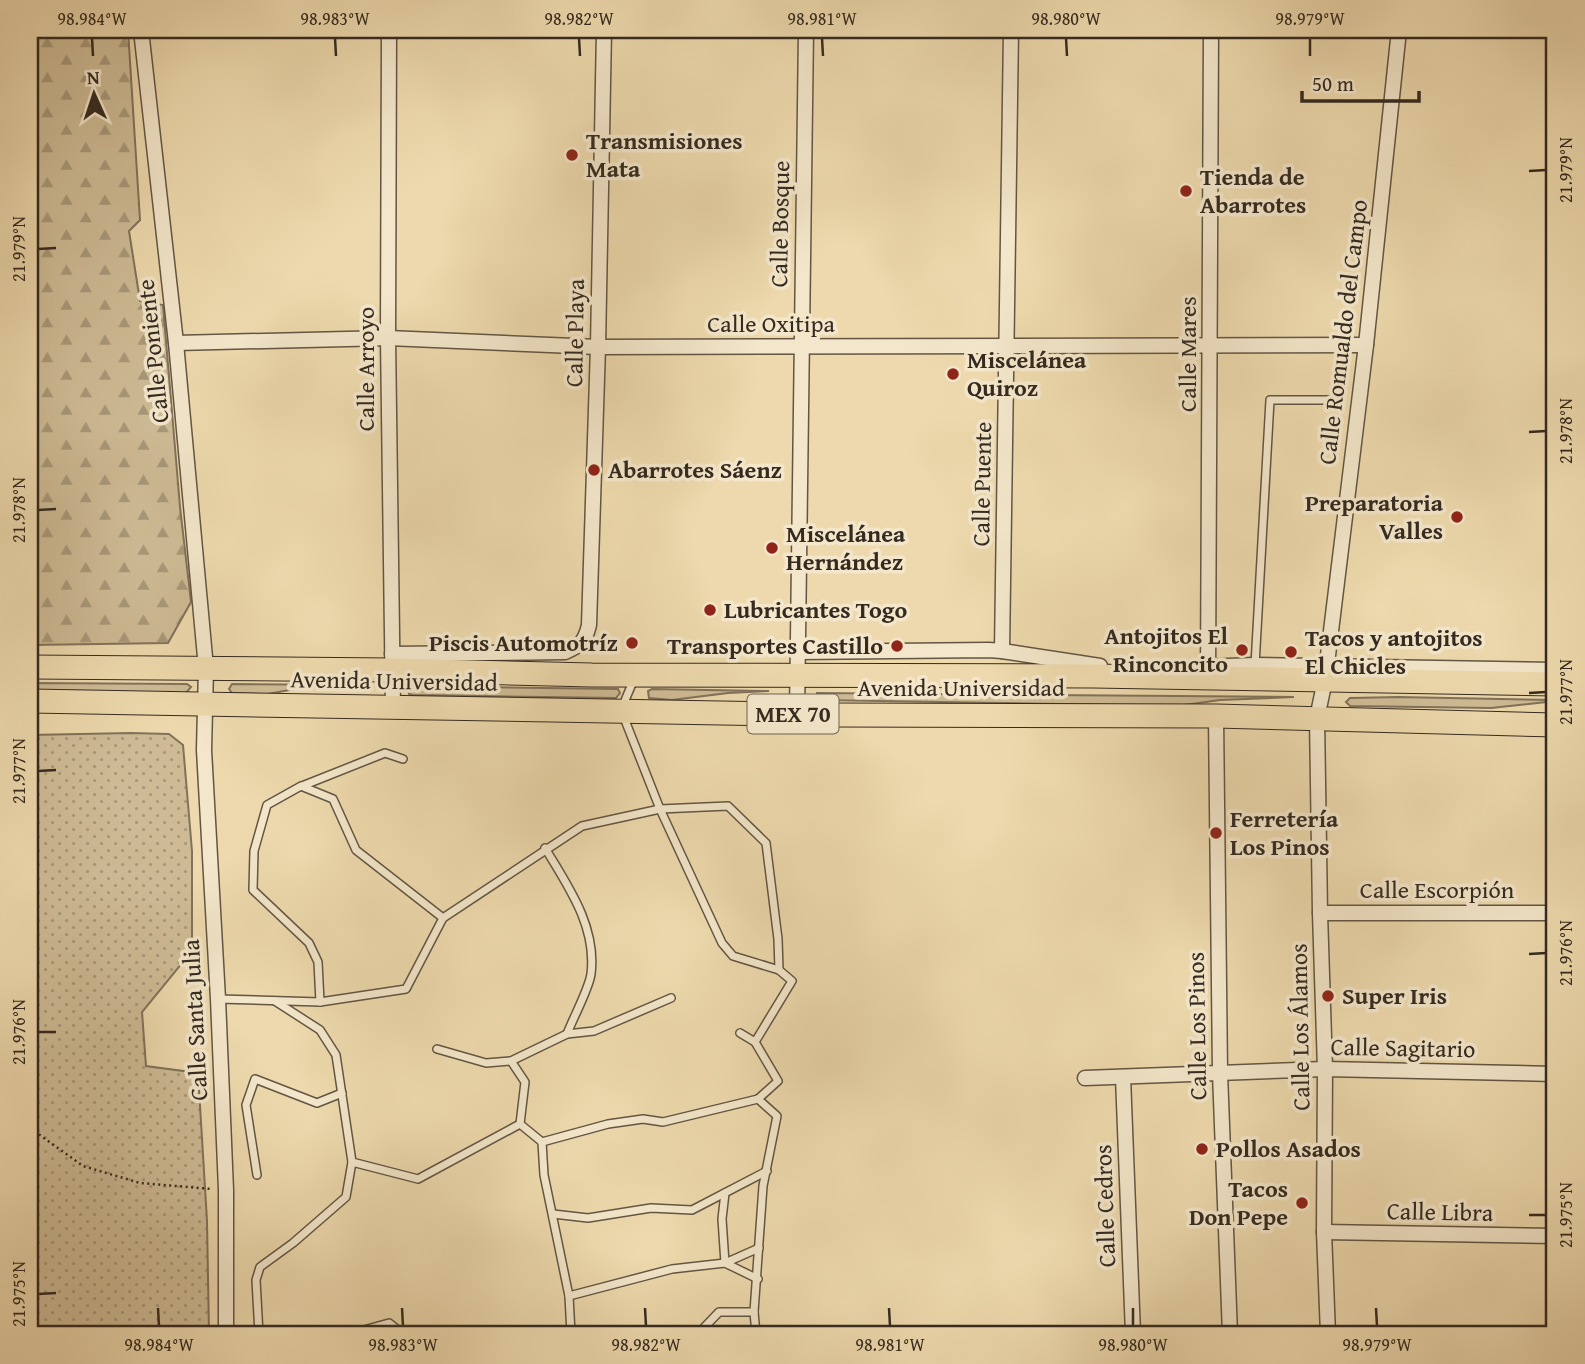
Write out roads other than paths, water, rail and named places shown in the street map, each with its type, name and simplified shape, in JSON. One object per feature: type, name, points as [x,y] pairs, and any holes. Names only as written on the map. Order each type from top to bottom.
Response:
[{"type":"main road","name":"Avenida Universidad","points":[[30,667],[206,668],[392,662],[636,676],[1254,672],[1555,684]]},
{"type":"main road","name":"Avenida Universidad","points":[[30,701],[797,714],[1216,716],[1555,724]]},
{"type":"street","name":"Calle Poniente","points":[[142,30],[176,343],[206,668],[204,703]]},
{"type":"street","name":"Calle Arroyo","points":[[389,30],[388,338],[393,708]]},
{"type":"street","name":"Calle Playa","points":[[392,662],[565,652],[582,645],[586,637],[589,625],[598,347],[604,30]]},
{"type":"street","name":"Calle Bosque","points":[[797,714],[806,30]]},
{"type":"street","name":"Calle Puente","points":[[1002,651],[1010,30]]},
{"type":"street","name":"Calle Mares","points":[[1208,673],[1211,30]]},
{"type":"street","name":"Calle Romualdo del Campo","points":[[1317,718],[1325,674],[1366,345],[1399,30]]},
{"type":"street","name":"Calle Oxitipa","points":[[176,343],[388,338],[598,347],[1366,345]]},
{"type":"street","points":[[798,652],[1002,651],[1093,666],[1208,673]]},
{"type":"street","points":[[1325,674],[1555,670]]},
{"type":"street","name":"Calle Santa Julia","points":[[204,703],[204,750],[226,1190],[226,1334]]},
{"type":"street","name":"Calle Los Pinos","points":[[1216,716],[1220,1073],[1230,1334]]},
{"type":"street","name":"Calle Los Álamos","points":[[1317,718],[1325,1069],[1324,1232],[1328,1334]]},
{"type":"street","name":"Calle Escorpión","points":[[1320,913],[1555,913]]},
{"type":"street","name":"Calle Sagitario","points":[[1085,1079],[1325,1069],[1555,1074]]},
{"type":"street","name":"Calle Cedros","points":[[1123,1077],[1133,1334]]},
{"type":"street","name":"Calle Libra","points":[[1324,1232],[1555,1236]]},
{"type":"lane","points":[[1254,672],[1270,400],[1328,400]]},
{"type":"lane","points":[[636,676],[621,710],[660,809],[722,943],[733,956],[779,970],[792,981],[755,1042]]},
{"type":"lane","points":[[320,1002],[318,962],[309,943],[253,890],[254,851],[267,805],[301,786],[385,753],[402,758]]},
{"type":"lane","points":[[301,786],[333,799],[356,850],[443,918]]},
{"type":"lane","points":[[218,999],[320,1002],[406,989],[443,918],[582,826],[660,809],[728,806],[766,843],[778,939],[779,970]]},
{"type":"lane","points":[[545,848],[581,908],[589,945],[591,975],[567,1034]]},
{"type":"lane","points":[[437,1049],[486,1063],[511,1062],[567,1034],[594,1031],[671,998]]},
{"type":"lane","points":[[259,1334],[256,1280],[260,1267],[293,1243],[346,1197],[352,1162],[336,1055],[320,1030],[274,1001]]},
{"type":"lane","points":[[542,1142],[608,1124],[643,1119],[663,1122],[758,1099],[778,1082],[755,1042],[740,1033]]},
{"type":"lane","points":[[511,1062],[525,1082],[520,1124]]},
{"type":"lane","points":[[257,1175],[246,1105],[255,1079],[317,1103],[342,1093]]},
{"type":"lane","points":[[756,1334],[754,1312],[763,1186],[777,1116],[758,1099]]},
{"type":"lane","points":[[352,1162],[418,1179],[520,1124]]},
{"type":"lane","points":[[520,1124],[542,1142],[544,1175],[569,1296],[571,1334]]},
{"type":"lane","points":[[553,1214],[588,1218],[651,1208],[692,1210],[767,1171]]},
{"type":"lane","points":[[725,1193],[722,1219],[725,1263]]},
{"type":"lane","points":[[569,1296],[672,1269],[725,1263],[759,1248]]},
{"type":"lane","points":[[725,1263],[758,1279]]},
{"type":"lane","points":[[698,1334],[719,1312],[754,1312]]},
{"type":"lane","points":[[349,1334],[389,1323],[403,1334]]},
{"type":"place","name":"Transmisiones Mata","points":[[572,155]]},
{"type":"place","name":"Tienda de Abarrotes","points":[[1186,191]]},
{"type":"place","name":"Miscelánea Quiroz","points":[[953,374]]},
{"type":"place","name":"Abarrotes Sáenz","points":[[594,470]]},
{"type":"place","name":"Preparatoria Valles","points":[[1457,517]]},
{"type":"place","name":"Miscelánea Hernández","points":[[772,548]]},
{"type":"place","name":"Lubricantes Togo","points":[[710,610]]},
{"type":"place","name":"Piscis Automotríz","points":[[632,643]]},
{"type":"place","name":"Transportes Castillo","points":[[897,646]]},
{"type":"place","name":"Antojitos El Rinconcito","points":[[1242,650]]},
{"type":"place","name":"Tacos y antojitos El Chicles","points":[[1291,652]]},
{"type":"place","name":"Ferretería Los Pinos","points":[[1216,833]]},
{"type":"place","name":"Super Iris","points":[[1328,996]]},
{"type":"place","name":"Pollos Asados","points":[[1202,1149]]},
{"type":"place","name":"Tacos Don Pepe","points":[[1302,1203]]}]
